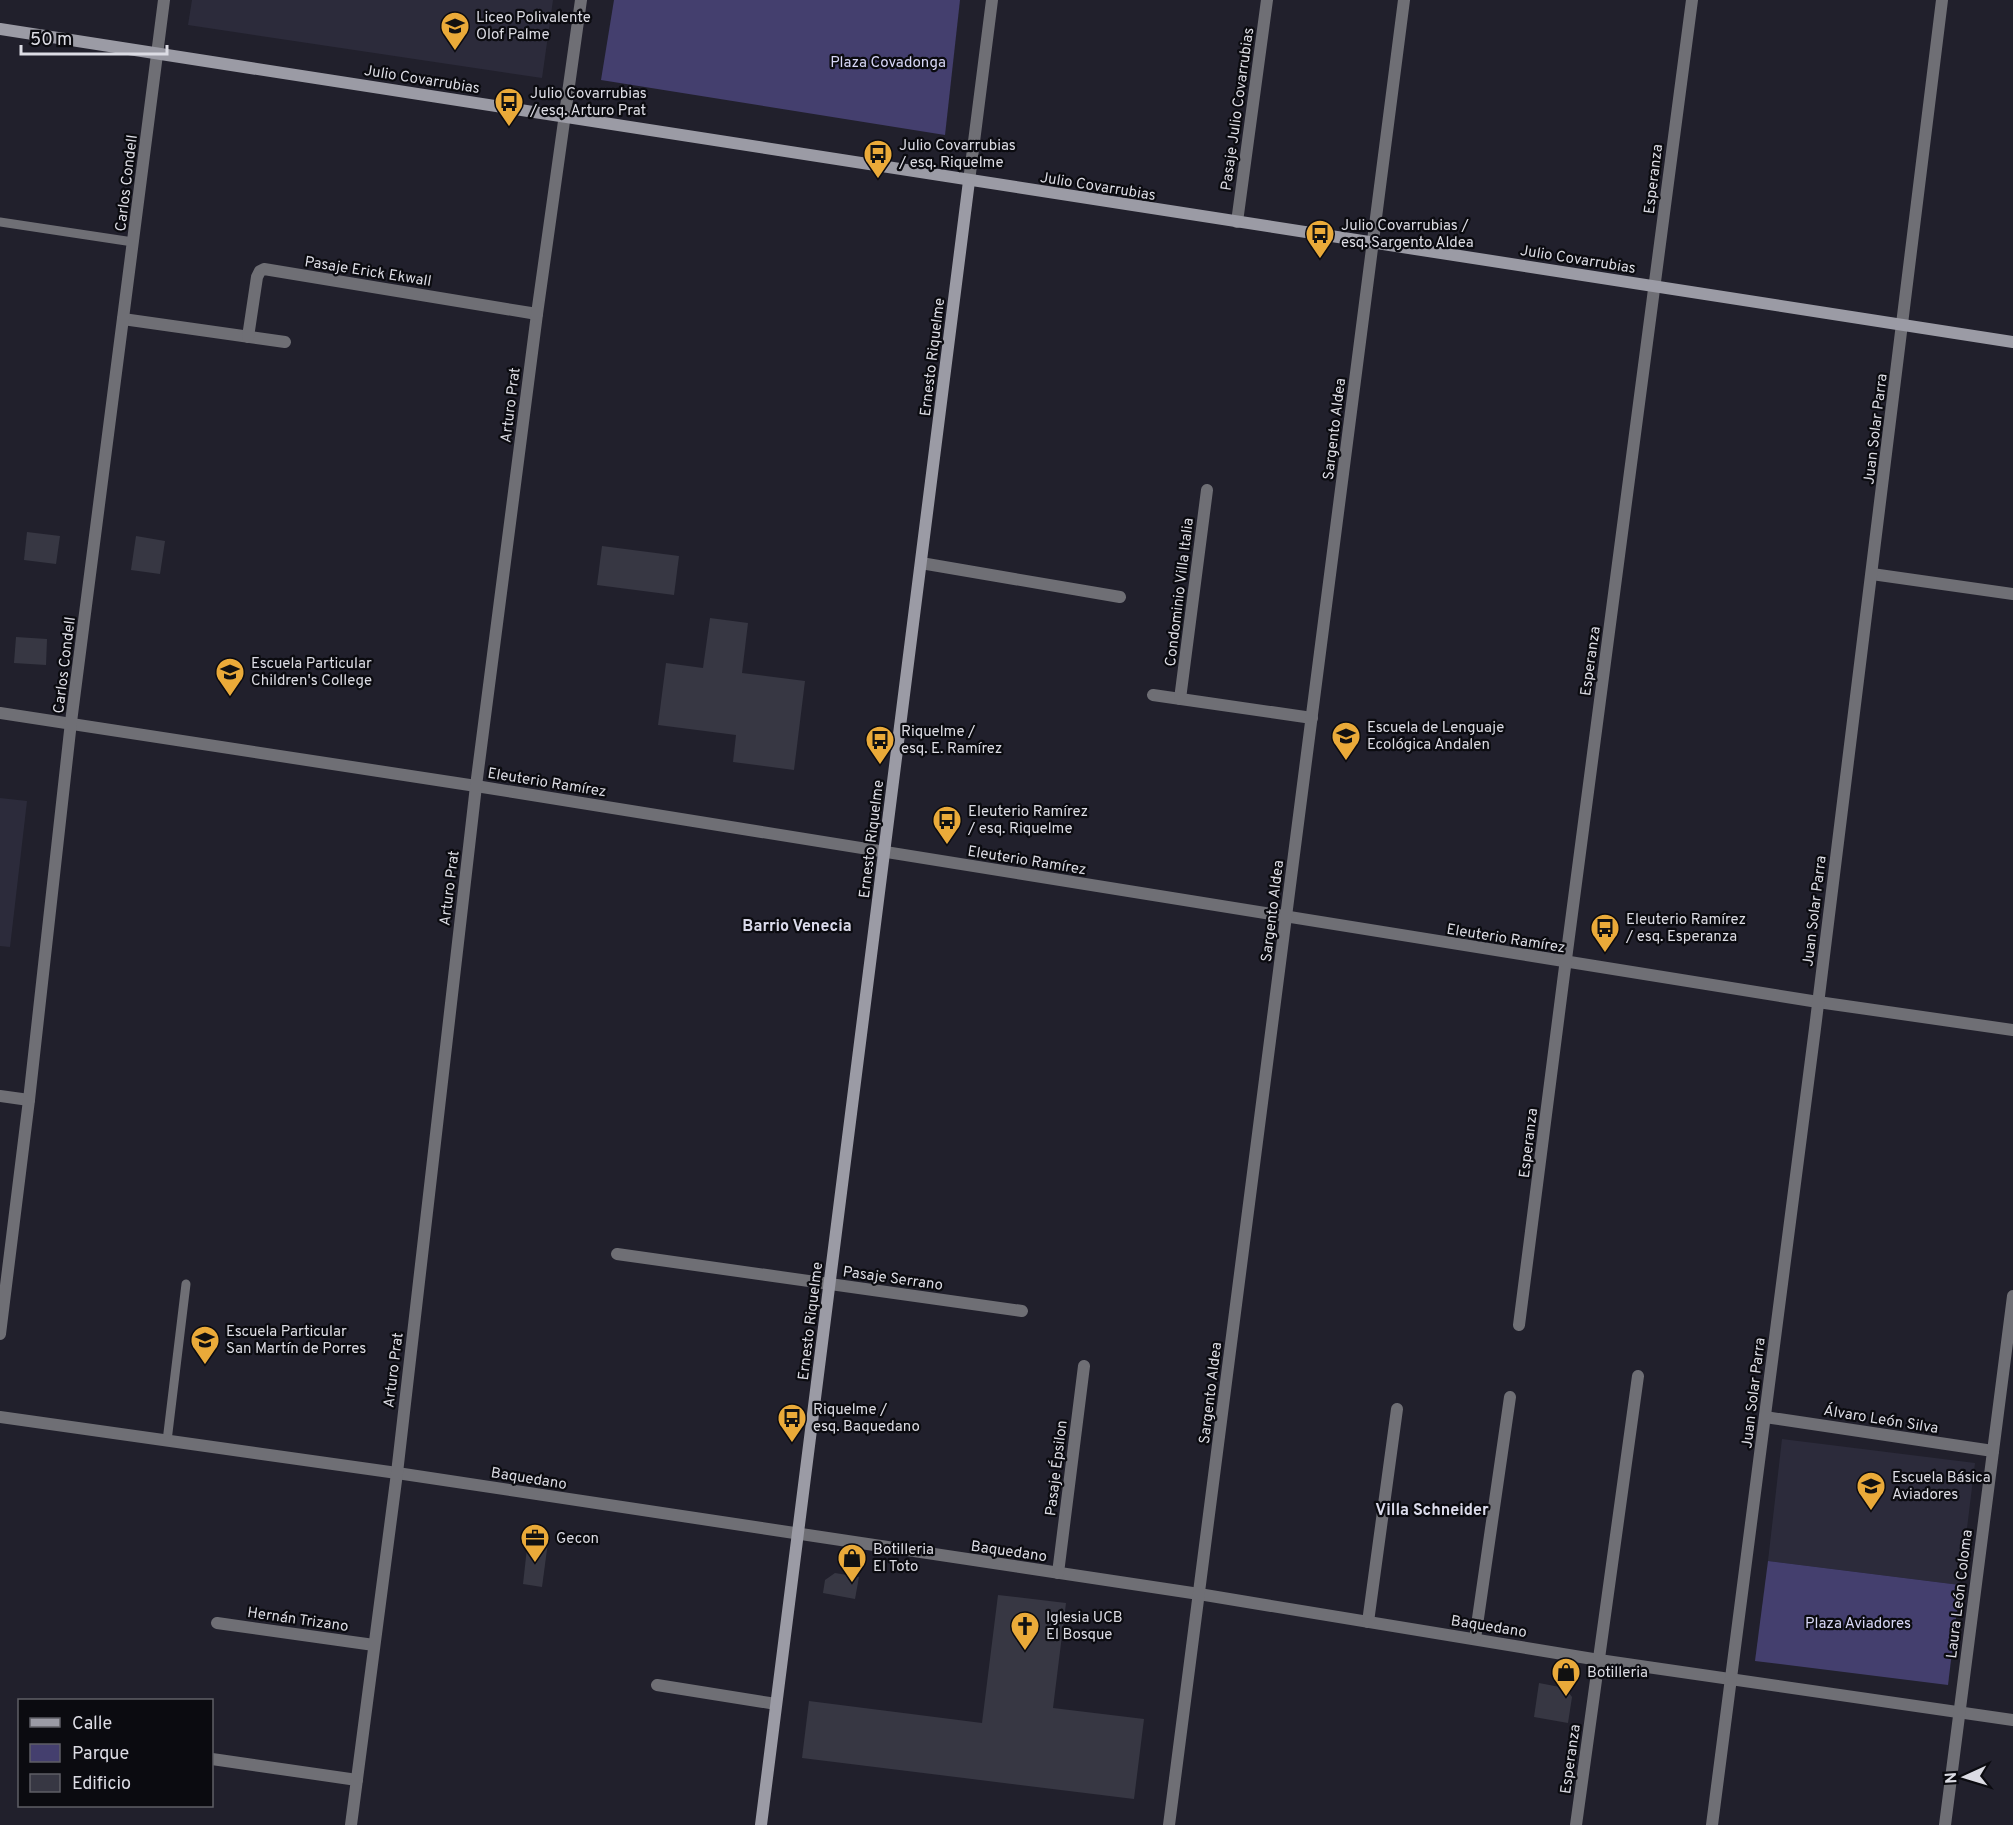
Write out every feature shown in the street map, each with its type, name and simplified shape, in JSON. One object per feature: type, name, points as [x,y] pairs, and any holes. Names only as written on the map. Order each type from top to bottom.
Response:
[{"type":"street","name":"Carlos Condell","points":[[0,1334],[29,1101],[71,722],[164,0]]},
{"type":"street","name":"Arturo Prat","points":[[351,1825],[397,1473],[476,786],[537,314],[581,0]]},
{"type":"street","name":"Ernesto Riquelme","points":[[761,1825],[992,0]]},
{"type":"street","name":"Pasaje Julio Covarrubias","points":[[1237,222],[1267,0]]},
{"type":"street","name":"Sargento Aldea","points":[[1169,1825],[1404,0]]},
{"type":"street","name":"Esperanza","points":[[1520,1325],[1565,962],[1692,0]]},
{"type":"street","name":"Juan Solar Parra","points":[[1712,1825],[1872,574],[1942,0]]},
{"type":"street","name":"Julio Covarrubias","points":[[0,29],[2013,342]]},
{"type":"street","name":"Pasaje Erick Ekwall","points":[[248,337],[256,277],[264,269],[537,314]]},
{"type":"street","points":[[123,319],[285,342]]},
{"type":"street","name":"Condominio Villa Italia","points":[[1180,699],[1207,490]]},
{"type":"street","points":[[921,563],[1120,597]]},
{"type":"street","points":[[1872,574],[2013,594]]},
{"type":"street","points":[[1153,695],[1312,718]]},
{"type":"street","name":"Eleuterio Ramírez","points":[[0,712],[476,786],[1818,1002],[2013,1030]]},
{"type":"street","points":[[0,1096],[29,1101]]},
{"type":"street","name":"Pasaje Serrano","points":[[617,1254],[1022,1311]]},
{"type":"street","name":"Laura León Coloma","points":[[1945,1825],[2013,1296]]},
{"type":"street","name":"Pasaje Épsilon","points":[[1058,1574],[1084,1366]]},
{"type":"street","name":"Esperanza","points":[[1576,1825],[1638,1376]]},
{"type":"street","points":[[1475,1639],[1510,1397]]},
{"type":"street","points":[[1368,1622],[1397,1409]]},
{"type":"street","name":"Baquedano","points":[[0,1417],[397,1473],[1199,1594],[1599,1660],[2013,1720]]},
{"type":"street","name":"Álvaro León Silva","points":[[1765,1417],[1993,1451]]},
{"type":"street","name":"Hernán Trizano","points":[[217,1623],[374,1645]]},
{"type":"street","points":[[657,1685],[776,1704]]},
{"type":"street","points":[[213,1758],[357,1780]]},
{"type":"lane","points":[[0,222],[133,242]]},
{"type":"lane","points":[[167,1441],[186,1284]]},
{"type":"shaded area","name":"Liceo Polivalente Olof Palme","points":[[192,0],[553,0],[542,78],[188,25]]},
{"type":"shaded area","points":[[0,798],[27,801],[10,947],[0,946]]},
{"type":"shaded area","name":"Escuela Básica Aviadores","points":[[1782,1439],[1975,1463],[1960,1585],[1768,1561]]},
{"type":"green space","name":"Plaza Covadonga","points":[[614,0],[960,0],[945,135],[601,80]]},
{"type":"green space","name":"Plaza Aviadores","points":[[1768,1561],[1960,1585],[1948,1685],[1755,1661]]},
{"type":"building","points":[[27,532],[60,536],[56,564],[24,560]]},
{"type":"building","points":[[136,536],[165,541],[160,574],[131,570]]},
{"type":"building","points":[[602,546],[679,556],[674,595],[597,585]]},
{"type":"building","points":[[710,618],[748,623],[742,673],[805,681],[794,770],[733,762],[736,735],[658,725],[666,663],[703,668]]},
{"type":"building","points":[[16,637],[47,639],[46,665],[14,663]]},
{"type":"building","name":"Gecon","points":[[528,1539],[548,1542],[542,1587],[523,1584]]},
{"type":"building","points":[[835,1573],[859,1577],[855,1599],[823,1593],[825,1580]]},
{"type":"building","name":"Iglesia UCB El Bosque","points":[[998,1595],[1066,1603],[1053,1708],[1144,1719],[1134,1799],[802,1758],[809,1701],[982,1723]]},
{"type":"building","points":[[1539,1683],[1565,1688],[1572,1697],[1568,1723],[1534,1717]]},
{"type":"place","name":"Liceo Polivalente Olof Palme","points":[[455,52]]},
{"type":"place","name":"Julio Covarrubias / esq. Arturo Prat","points":[[509,128]]},
{"type":"place","name":"Julio Covarrubias / esq. Riquelme","points":[[878,180]]},
{"type":"place","name":"Julio Covarrubias / esq. Sargento Aldea","points":[[1320,260]]},
{"type":"place","name":"Escuela Particular Children's College","points":[[230,698]]},
{"type":"place","name":"Escuela de Lenguaje Ecológica Andalen","points":[[1346,762]]},
{"type":"place","name":"Riquelme / esq. E. Ramírez","points":[[880,766]]},
{"type":"place","name":"Eleuterio Ramírez / esq. Riquelme","points":[[947,846]]},
{"type":"place","name":"Eleuterio Ramírez / esq. Esperanza","points":[[1605,954]]},
{"type":"place","name":"Escuela Particular San Martín de Porres","points":[[205,1366]]},
{"type":"place","name":"Riquelme / esq. Baquedano","points":[[792,1444]]},
{"type":"place","name":"Escuela Básica Aviadores","points":[[1871,1512]]},
{"type":"place","name":"Gecon","points":[[535,1564]]},
{"type":"place","name":"Botilleria El Toto","points":[[852,1584]]},
{"type":"place","name":"Iglesia UCB El Bosque","points":[[1025,1652]]},
{"type":"place","name":"Botilleria","points":[[1566,1698]]},
{"type":"district","name":"Barrio Venecia","points":[[797,925]]},
{"type":"district","name":"Villa Schneider","points":[[1432,1509]]}]
